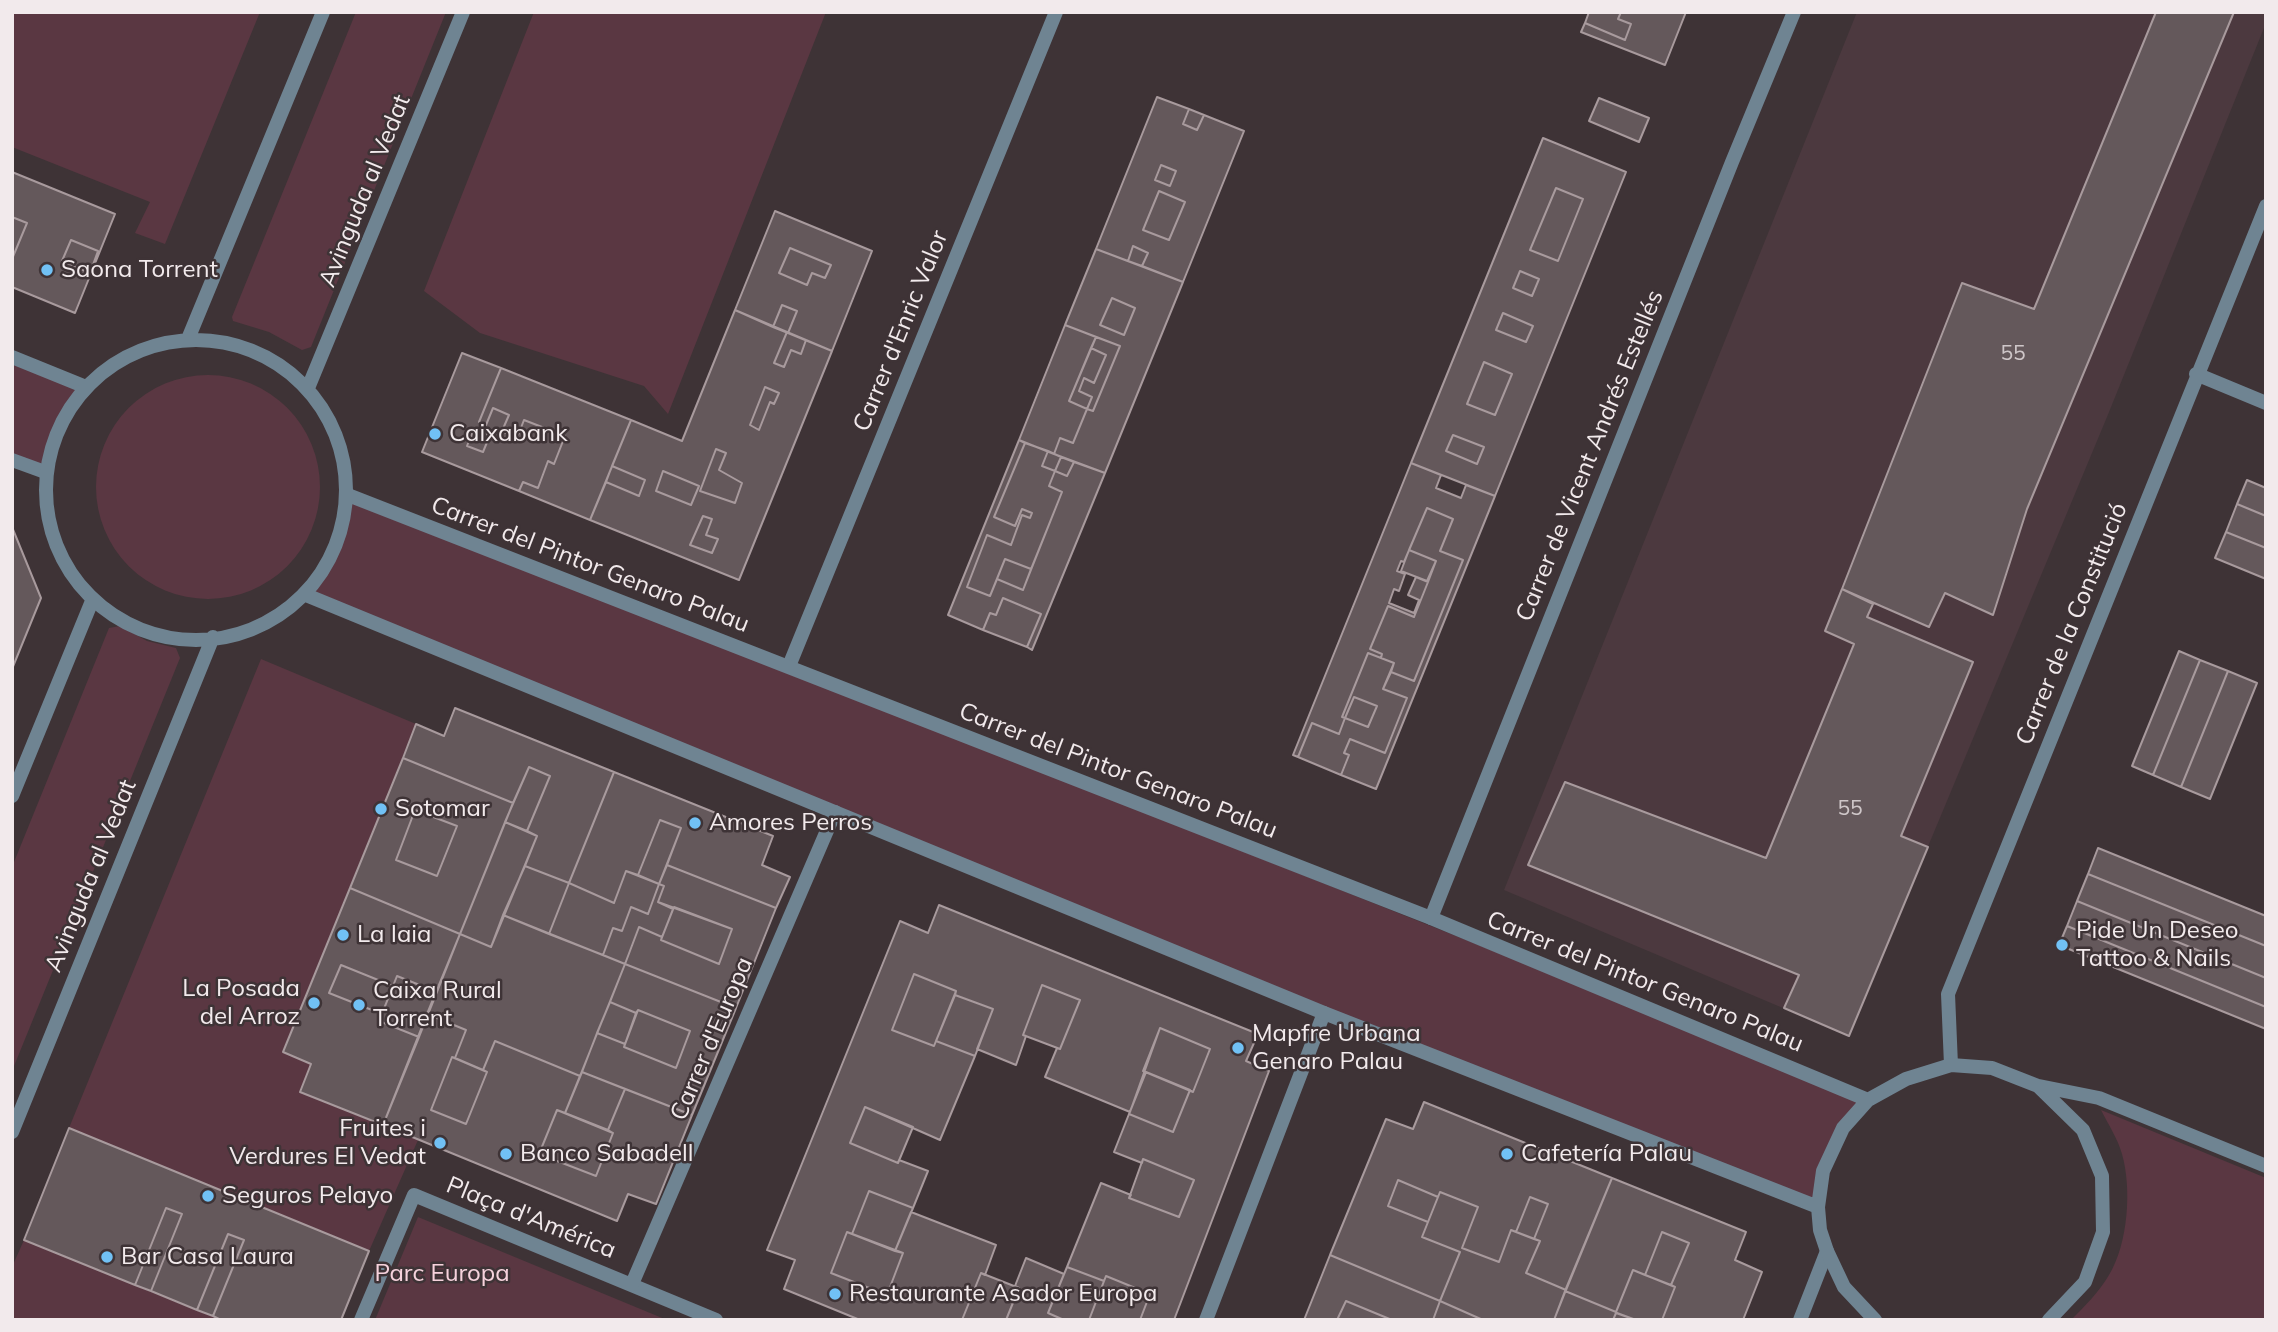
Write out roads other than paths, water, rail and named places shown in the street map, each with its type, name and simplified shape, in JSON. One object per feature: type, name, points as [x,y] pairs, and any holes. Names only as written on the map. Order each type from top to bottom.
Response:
[{"type":"street","points":[[188,339],[323,12]]},
{"type":"street","name":"Avinguda al Vedat","points":[[308,388],[463,12]]},
{"type":"street","name":"Carrer d'Enric Valor","points":[[789,666],[1056,12]]},
{"type":"street","name":"Carrer de Vicent Andrés Estellés","points":[[1431,918],[1794,12]]},
{"type":"street","name":"Carrer de la Constitució","points":[[1951,1065],[1948,994],[2266,206]]},
{"type":"street","points":[[188,339],[216,340],[266,356],[308,388],[340,443],[348,495],[335,551],[306,595],[249,633],[213,637],[136,630],[92,601],[54,546],[44,494],[45,472],[57,430],[86,387],[136,351],[188,339]]},
{"type":"street","points":[[12,357],[86,387]]},
{"type":"street","points":[[2196,374],[2266,403]]},
{"type":"street","points":[[12,460],[45,472]]},
{"type":"street","name":"Carrer del Pintor Genaro Palau","points":[[348,495],[1431,918],[1868,1100]]},
{"type":"street","points":[[306,595],[1324,1013],[1818,1207]]},
{"type":"street","points":[[12,796],[92,601]]},
{"type":"street","name":"Avinguda al Vedat","points":[[12,1132],[213,637]]},
{"type":"street","name":"Carrer d'Europa","points":[[632,1284],[835,812]]},
{"type":"street","points":[[1206,1320],[1324,1013]]},
{"type":"street","points":[[1875,1320],[1844,1287],[1820,1230],[1818,1207],[1823,1171],[1843,1128],[1868,1100],[1906,1079],[1951,1065],[1992,1068],[2038,1086],[2099,1098],[2266,1166]]},
{"type":"street","points":[[2038,1086],[2082,1130],[2102,1176],[2103,1232],[2099,1245],[2085,1282],[2049,1320]]},
{"type":"street","name":"Plaça d'América","points":[[361,1320],[414,1195],[716,1320]]},
{"type":"street","points":[[1800,1320],[1827,1251]]},
{"type":"place","name":"Saona Torrent","points":[[47,270]]},
{"type":"place","name":"Caixabank","points":[[435,434]]},
{"type":"place","name":"Sotomar","points":[[381,809]]},
{"type":"place","name":"Amores Perros","points":[[695,823]]},
{"type":"place","name":"La Iaia","points":[[343,935]]},
{"type":"place","name":"Pide Un Deseo Tattoo & Nails","points":[[2062,945]]},
{"type":"place","name":"La Posada del Arroz","points":[[314,1003]]},
{"type":"place","name":"Caixa Rural Torrent","points":[[359,1005]]},
{"type":"place","name":"Mapfre Urbana Genaro Palau","points":[[1238,1048]]},
{"type":"place","name":"Fruites i Verdures El Vedat","points":[[440,1143]]},
{"type":"place","name":"Banco Sabadell","points":[[506,1154]]},
{"type":"place","name":"Cafetería Palau","points":[[1507,1154]]},
{"type":"place","name":"Seguros Pelayo","points":[[208,1196]]},
{"type":"place","name":"Bar Casa Laura","points":[[107,1257]]},
{"type":"place","name":"Restaurante Asador Europa","points":[[835,1294]]},
{"type":"park label","name":"Parc Europa","points":[[442,1274]]}]
